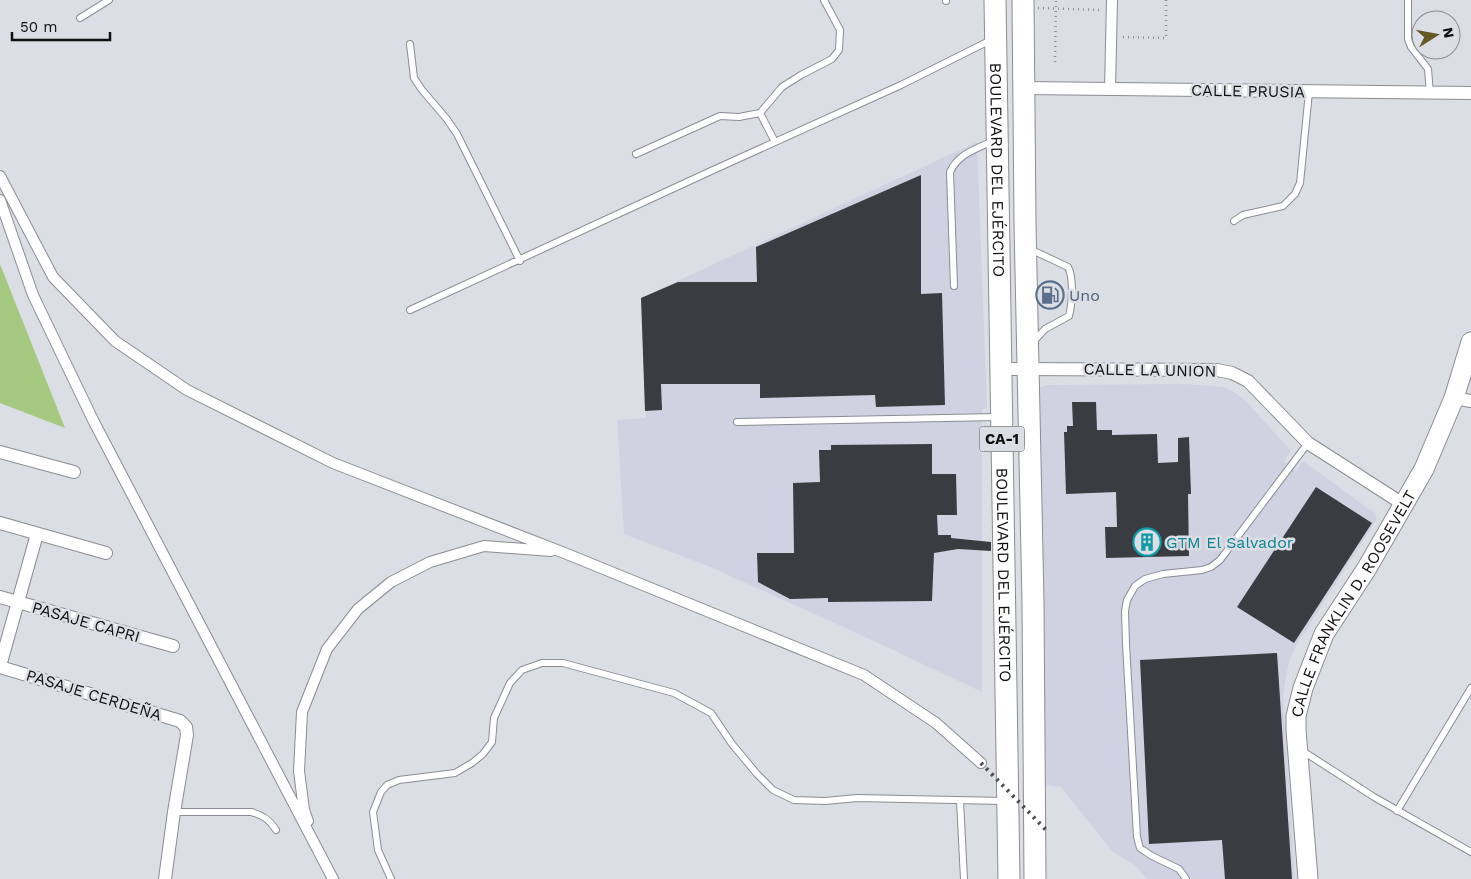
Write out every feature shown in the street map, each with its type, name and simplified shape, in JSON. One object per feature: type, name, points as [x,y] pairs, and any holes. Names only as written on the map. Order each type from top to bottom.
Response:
[{"type":"highway","name":"BOULEVARD DEL EJÉRCITO","points":[[995,0],[1009,879]]},
{"type":"highway","name":"BOULEVARD DEL EJÉRCITO","points":[[1030,4],[1024,88],[1026,308],[1033,602],[1035,879]]},
{"type":"highway","points":[[999,306],[1001,312],[1009,319],[1020,317],[1026,308]]},
{"type":"highway","points":[[1001,392],[1006,379],[1018,376],[1025,380],[1028,390]]},
{"type":"main road","name":"CALLE FRANKLIN D. ROOSEVELT","points":[[1308,879],[1296,730],[1296,716],[1303,688],[1324,634],[1367,568],[1463,400],[1471,342]]},
{"type":"street","points":[[1110,89],[1111,5]]},
{"type":"street","name":"CALLE PRUSIA","points":[[1024,88],[1471,93]]},
{"type":"street","points":[[0,176],[53,278],[115,341],[187,390],[333,463],[562,552],[864,675],[936,723],[981,763]]},
{"type":"street","points":[[0,200],[33,295],[93,420],[333,879]]},
{"type":"street","name":"CALLE LA UNION","points":[[1000,369],[1028,360],[1217,370],[1232,373],[1248,381],[1308,443],[1403,504]]},
{"type":"street","points":[[0,452],[74,472]]},
{"type":"street","points":[[0,523],[106,554]]},
{"type":"street","points":[[0,667],[37,534]]},
{"type":"street","points":[[324,862],[304,810],[299,771],[302,712],[327,649],[358,609],[391,582],[430,562],[484,546],[562,552]]},
{"type":"street","name":"PASAJE CAPRI","points":[[0,598],[173,646]]},
{"type":"street","name":"PASAJE CERDEÑA","points":[[0,667],[180,722],[186,727],[186,734],[174,812]]},
{"type":"street","points":[[165,879],[174,812]]},
{"type":"lane","points":[[80,18],[109,0]]},
{"type":"lane","points":[[636,154],[720,116],[739,117],[760,113],[782,87],[832,59],[839,50],[840,30],[824,0]]},
{"type":"lane","points":[[1408,0],[1408,39],[1411,47],[1428,69],[1430,94]]},
{"type":"lane","points":[[410,310],[901,86],[995,39]]},
{"type":"lane","points":[[410,44],[414,78],[457,134],[520,261]]},
{"type":"lane","points":[[1234,222],[1243,215],[1283,206],[1295,194],[1300,183],[1309,92]]},
{"type":"lane","points":[[760,113],[775,142]]},
{"type":"lane","points":[[954,286],[950,172],[954,162],[966,153],[996,139]]},
{"type":"lane","points":[[1028,360],[1045,329],[1070,316],[1071,308],[1071,273],[1068,267],[1034,251]]},
{"type":"lane","points":[[737,422],[1001,417]]},
{"type":"lane","points":[[1186,879],[1179,869],[1140,848],[1137,837],[1126,644],[1125,611],[1127,600],[1135,586],[1145,579],[1163,574],[1202,570],[1211,567],[1220,560],[1308,443]]},
{"type":"lane","points":[[391,879],[378,850],[373,812],[381,792],[387,785],[400,780],[456,773],[472,763],[483,754],[492,742],[494,718],[510,683],[522,670],[542,663],[563,663],[674,693],[690,701],[711,713],[732,744],[773,790],[794,800],[825,801],[857,798],[1007,801]]},
{"type":"lane","points":[[1397,811],[1471,688]]},
{"type":"lane","points":[[1299,749],[1397,811],[1471,852]]},
{"type":"lane","points":[[960,801],[964,879]]},
{"type":"lane","points":[[174,812],[251,812],[271,821],[276,830]]},
{"type":"path","points":[[1055,62],[1056,0]]},
{"type":"path","points":[[1111,37],[1166,38],[1166,0]]},
{"type":"path","points":[[1030,4],[1056,9],[1111,5]]},
{"type":"shaded area","points":[[977,142],[987,409],[982,409],[982,692],[708,566],[624,534],[617,420],[646,418],[641,298]]},
{"type":"shaded area","points":[[1185,384],[1225,387],[1234,392],[1246,401],[1291,451],[1284,461],[1296,471],[1303,461],[1375,513],[1377,519],[1296,646],[1289,662],[1283,696],[1295,879],[1147,879],[1136,866],[1113,852],[1061,787],[1046,785],[1038,391],[1045,385]]},
{"type":"green space","points":[[0,264],[65,428],[0,403]]},
{"type":"building","points":[[921,175],[921,294],[942,293],[945,405],[876,407],[875,395],[760,398],[760,384],[661,384],[662,410],[645,411],[641,298],[678,282],[757,282],[756,247]]},
{"type":"building","points":[[1072,402],[1096,402],[1097,430],[1112,430],[1112,435],[1157,434],[1158,463],[1178,462],[1178,438],[1189,437],[1191,494],[1188,494],[1189,556],[1106,558],[1105,527],[1117,527],[1116,492],[1066,494],[1064,432],[1067,432],[1067,426],[1073,426]]},
{"type":"building","points":[[932,444],[932,474],[956,474],[957,515],[937,515],[938,535],[951,535],[951,538],[991,542],[991,551],[958,549],[934,553],[932,601],[828,602],[828,598],[790,599],[758,582],[757,553],[794,553],[793,483],[820,482],[819,450],[831,450],[831,445]]},
{"type":"building","points":[[1316,487],[1372,523],[1294,643],[1237,607]]},
{"type":"building","points":[[1277,653],[1292,879],[1225,879],[1222,840],[1149,844],[1140,660]]},
{"type":"railway","points":[[981,763],[1048,832]]},
{"type":"place","name":"Uno","points":[[1050,295]]},
{"type":"place","name":"GTM El Salvador","points":[[1147,542]]}]
